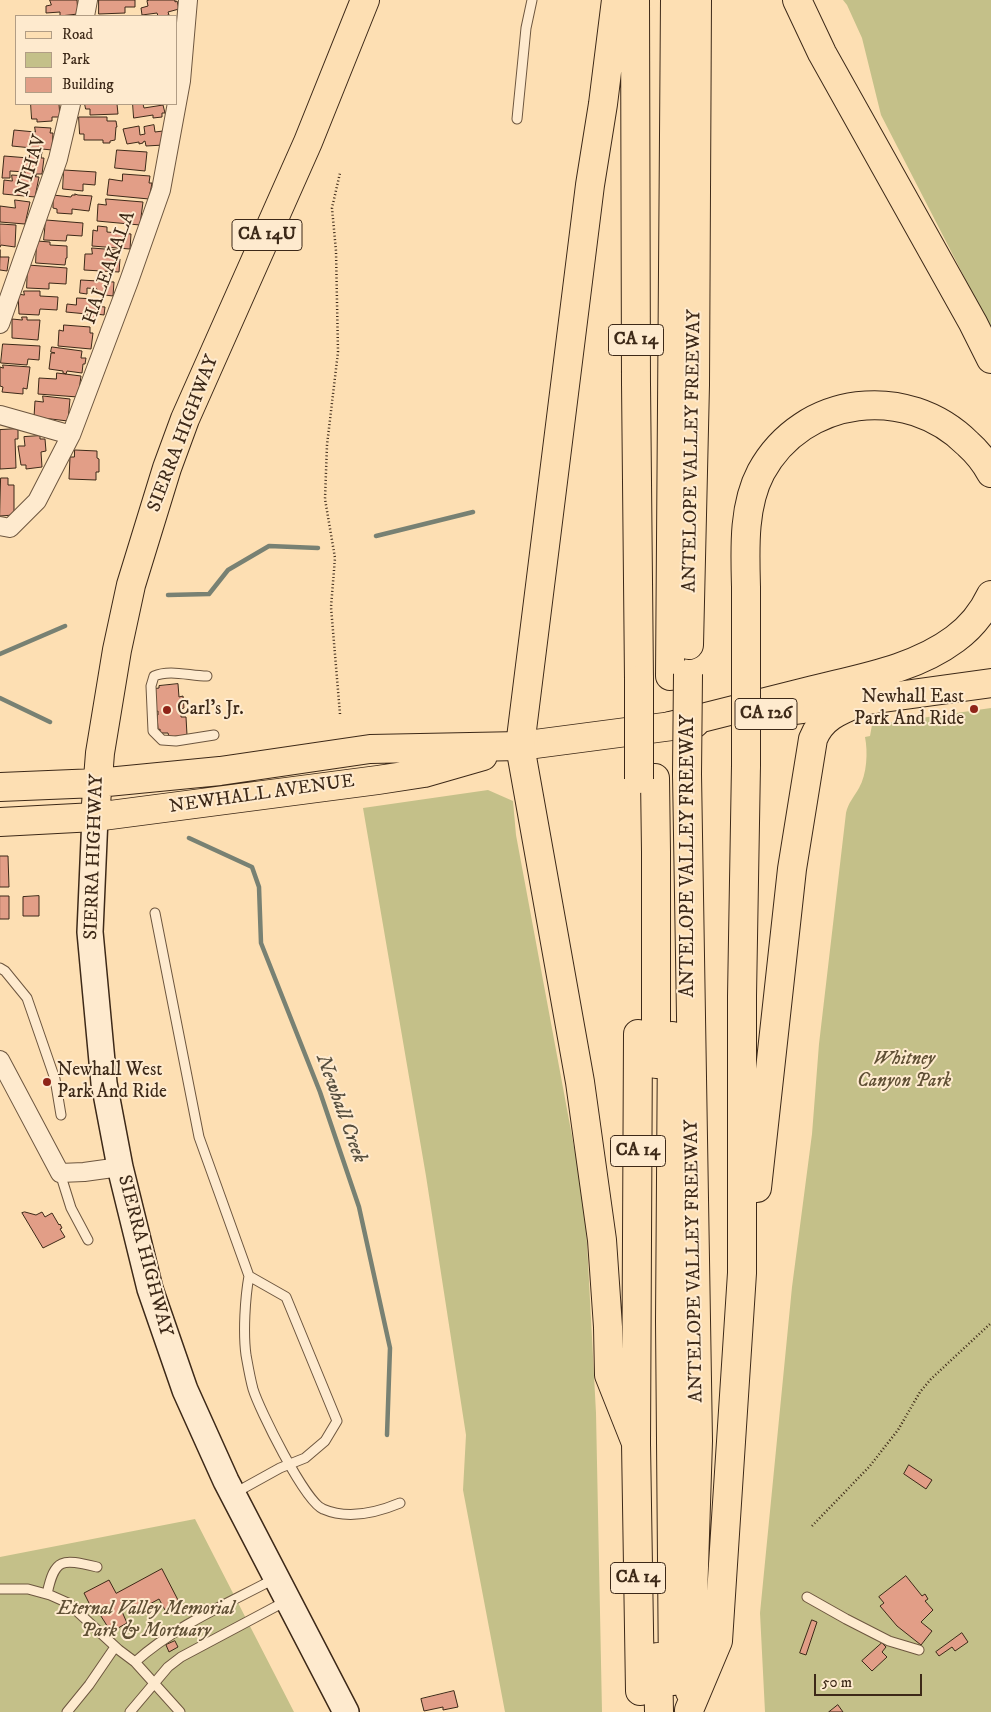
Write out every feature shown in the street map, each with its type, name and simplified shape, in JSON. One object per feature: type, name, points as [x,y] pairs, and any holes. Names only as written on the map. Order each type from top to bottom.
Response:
[{"type":"main road","name":"SIERRA HIGHWAY","points":[[346,1712],[233,1494],[185,1390],[150,1290],[120,1167],[104,1082],[90,932],[97,783],[108,699],[131,586],[166,468],[185,419],[308,142],[365,0]]},
{"type":"main road","points":[[616,0],[603,104],[590,185],[520,746],[580,1082],[602,1240],[609,1375],[636,1443]]},
{"type":"main road","name":"ANTELOPE VALLEY FREEWAY","points":[[635,0],[636,373],[663,677],[663,777],[636,1443],[641,1712]]},
{"type":"main road","points":[[649,0],[651,128],[650,398],[663,677]]},
{"type":"main road","points":[[663,677],[675,0]]},
{"type":"main road","name":"ANTELOPE VALLEY FREEWAY","points":[[684,1711],[698,1441],[663,777],[663,677],[695,375],[697,0]]},
{"type":"main road","points":[[797,0],[822,53],[973,324],[991,360]]},
{"type":"main road","points":[[684,1711],[718,1640],[742,1273],[742,996],[746,766],[746,564],[748,516],[753,492],[761,472],[775,452],[791,436],[809,423],[829,413],[867,405],[898,406],[921,412],[942,423],[960,436],[977,453],[991,473]]},
{"type":"main road","points":[[670,726],[857,679],[915,660],[956,638],[973,622],[987,604],[991,595]]},
{"type":"main road","name":"NEWHALL AVENUE","points":[[0,787],[97,783],[220,771],[370,748],[520,746],[863,702],[991,683]]},
{"type":"main road","points":[[742,1273],[754,1222],[792,870],[813,739],[816,730],[834,713],[863,702]]},
{"type":"main road","name":"NEWHALL AVENUE","points":[[0,822],[95,817],[424,773],[520,746]]},
{"type":"main road","points":[[659,1712],[656,852],[663,777]]},
{"type":"street","points":[[85,15],[88,0]]},
{"type":"street","name":"HALEAKALA","points":[[178,97],[188,0]]},
{"type":"street","name":"NIHAV","points":[[0,324],[58,159],[71,105]]},
{"type":"street","name":"HALEAKALA","points":[[5,527],[37,501],[71,435],[161,190],[177,105]]},
{"type":"street","points":[[0,415],[71,435]]},
{"type":"street","points":[[0,1060],[60,1173],[120,1167]]},
{"type":"lane","points":[[517,119],[526,28],[532,0]]},
{"type":"lane","points":[[207,676],[163,672],[154,676],[151,686],[153,731],[162,740],[214,735]]},
{"type":"lane","points":[[155,913],[199,1137],[249,1276],[246,1296],[246,1354],[254,1390],[289,1465],[306,1491],[321,1509],[345,1515],[379,1511],[400,1503]]},
{"type":"lane","points":[[0,968],[5,970],[27,998],[55,1079],[60,1115]]},
{"type":"lane","points":[[60,1173],[71,1208],[88,1240]]},
{"type":"lane","points":[[233,1494],[280,1468],[305,1458],[326,1441],[336,1421],[286,1297],[249,1276]]},
{"type":"lane","points":[[47,1594],[54,1569],[57,1566],[64,1563],[78,1562],[97,1567]]},
{"type":"lane","points":[[135,1662],[159,1642],[174,1633],[276,1578]]},
{"type":"lane","points":[[0,1590],[28,1589],[47,1594],[68,1604],[135,1662],[180,1712]]},
{"type":"lane","points":[[807,1597],[889,1641],[919,1650]]},
{"type":"lane","points":[[130,1712],[168,1667],[181,1657],[288,1600]]},
{"type":"lane","points":[[67,1712],[89,1685],[115,1646]]},
{"type":"path","points":[[340,173],[332,208],[336,251],[338,352],[328,445],[325,499],[334,558],[330,607],[340,714]]},
{"type":"path","points":[[812,1526],[875,1460],[898,1430],[920,1392],[931,1379],[991,1323]]},
{"type":"green space","points":[[843,0],[991,0],[991,329],[881,115],[862,38]]},
{"type":"green space","name":"Whitney Canyon Park","points":[[991,708],[991,1712],[765,1712],[760,1613],[792,1287],[812,1134],[819,1044],[846,813],[864,776],[867,756],[865,737],[870,736],[872,725]]},
{"type":"green space","points":[[488,790],[513,801],[516,835],[585,1206],[596,1413],[602,1712],[505,1712],[463,1490],[466,1435],[426,1176],[363,808]]},
{"type":"green space","name":"Eternal Valley Memorial Park & Mortuary","points":[[195,1519],[294,1712],[0,1712],[0,1557]]},
{"type":"building","points":[[50,0],[77,0],[78,14],[60,15],[60,12],[46,13],[46,6],[51,5]]},
{"type":"building","points":[[99,0],[135,0],[135,7],[125,7],[125,13],[99,14]]},
{"type":"building","points":[[175,0],[179,9],[168,12],[169,15],[158,15],[157,13],[142,15],[141,8],[148,6],[147,1]]},
{"type":"building","points":[[31,105],[59,105],[60,117],[52,117],[52,121],[37,122],[37,119],[32,119]]},
{"type":"building","points":[[85,105],[117,105],[118,114],[90,115],[90,109],[86,109]]},
{"type":"building","points":[[133,105],[143,105],[144,108],[163,105],[165,113],[162,113],[162,117],[153,118],[153,115],[134,118]]},
{"type":"building","points":[[79,117],[107,117],[107,121],[116,121],[115,140],[110,141],[110,143],[103,143],[103,140],[84,140],[84,134],[80,134]]},
{"type":"building","points":[[154,125],[155,132],[163,131],[164,145],[146,146],[145,141],[139,144],[139,142],[127,144],[123,129],[139,126],[140,135],[145,134],[144,127]]},
{"type":"building","points":[[35,127],[51,128],[50,133],[53,133],[52,150],[12,146],[14,130],[35,132]]},
{"type":"building","points":[[30,150],[42,152],[41,158],[44,158],[42,174],[36,174],[36,176],[25,175],[25,172],[10,171],[10,178],[2,178],[4,156],[29,158]]},
{"type":"building","points":[[117,150],[147,152],[145,171],[115,168]]},
{"type":"building","points":[[64,170],[96,172],[95,185],[83,184],[83,191],[63,189]]},
{"type":"building","points":[[123,174],[150,176],[149,183],[152,183],[149,199],[107,195],[109,179],[122,181]]},
{"type":"building","points":[[12,175],[39,177],[35,197],[3,194],[4,180],[12,181]]},
{"type":"building","points":[[75,194],[92,196],[89,211],[72,209],[72,214],[57,213],[57,209],[53,208],[53,195],[71,197]]},
{"type":"building","points":[[106,199],[143,202],[140,225],[97,221],[98,204],[106,205]]},
{"type":"building","points":[[15,200],[30,202],[25,224],[0,222],[0,206],[15,208]]},
{"type":"building","points":[[46,220],[83,223],[82,236],[67,235],[66,241],[44,240]]},
{"type":"building","points":[[0,224],[16,225],[15,247],[1,245],[0,247]]},
{"type":"building","points":[[98,226],[107,227],[107,232],[131,234],[130,249],[92,246],[93,230],[97,231]]},
{"type":"building","points":[[37,241],[50,242],[50,245],[67,246],[65,265],[36,263]]},
{"type":"building","points":[[92,248],[117,250],[117,259],[120,259],[119,272],[84,270],[85,254],[92,254]]},
{"type":"building","points":[[0,257],[9,257],[7,271],[0,270]]},
{"type":"building","points":[[28,265],[67,268],[66,284],[49,283],[49,289],[27,288]]},
{"type":"building","points":[[81,280],[114,282],[113,296],[97,294],[97,289],[87,288],[87,294],[80,293]]},
{"type":"building","points":[[24,291],[40,291],[40,296],[58,297],[57,310],[40,309],[39,315],[19,314],[18,294],[24,295]]},
{"type":"building","points":[[77,298],[95,299],[94,306],[105,307],[104,315],[96,314],[95,319],[87,318],[87,314],[66,312],[67,304],[76,305]]},
{"type":"building","points":[[22,317],[27,317],[27,320],[40,320],[38,340],[12,338],[12,319],[22,320]]},
{"type":"building","points":[[64,325],[90,327],[90,333],[93,333],[91,349],[58,346],[59,330],[63,331]]},
{"type":"building","points":[[3,344],[40,346],[39,360],[28,359],[27,365],[1,363]]},
{"type":"building","points":[[52,347],[82,351],[81,358],[86,358],[82,373],[67,371],[66,374],[63,371],[49,369],[51,353],[55,353],[51,352]]},
{"type":"building","points":[[3,365],[30,367],[27,389],[23,388],[23,394],[2,392],[3,387],[0,386],[0,367],[3,368]]},
{"type":"building","points":[[57,373],[81,376],[78,397],[38,394],[39,378],[56,379]]},
{"type":"building","points":[[43,396],[70,399],[68,421],[34,417],[35,401],[43,402]]},
{"type":"building","points":[[18,429],[18,439],[15,439],[16,468],[0,469],[0,430]]},
{"type":"building","points":[[40,436],[40,439],[45,439],[46,451],[41,452],[42,467],[26,469],[26,465],[21,465],[18,446],[25,446],[24,437]]},
{"type":"building","points":[[75,450],[97,451],[99,472],[96,472],[96,480],[69,479],[70,457],[74,457]]},
{"type":"building","points":[[1,478],[8,478],[8,485],[14,485],[14,515],[0,516]]},
{"type":"building","name":"Carl's Jr.","points":[[178,684],[179,697],[183,696],[184,708],[181,709],[181,717],[186,717],[187,735],[169,737],[168,733],[160,733],[160,729],[158,730],[158,711],[154,712],[152,689],[159,688],[159,686]]},
{"type":"building","points":[[0,856],[8,856],[9,887],[0,887]]},
{"type":"building","points":[[0,896],[9,896],[9,919],[0,919]]},
{"type":"building","points":[[39,896],[39,916],[23,916],[23,897]]},
{"type":"building","points":[[42,1212],[45,1217],[52,1213],[60,1224],[62,1228],[60,1229],[65,1237],[43,1248],[22,1213],[36,1215]]},
{"type":"building","points":[[909,1465],[932,1480],[926,1489],[904,1474]]},
{"type":"building","points":[[162,1569],[179,1602],[165,1610],[159,1599],[135,1612],[129,1602],[120,1607],[127,1623],[111,1632],[99,1613],[95,1615],[84,1593],[109,1580],[116,1593]]},
{"type":"building","points":[[906,1576],[922,1596],[925,1594],[928,1599],[925,1601],[933,1610],[921,1622],[932,1631],[921,1645],[897,1626],[880,1606],[884,1603],[879,1597]]},
{"type":"building","points":[[812,1620],[817,1622],[806,1655],[800,1653]]},
{"type":"building","points":[[962,1633],[968,1642],[955,1651],[952,1647],[939,1656],[936,1652]]},
{"type":"building","points":[[175,1641],[178,1647],[169,1652],[166,1645]]},
{"type":"building","points":[[882,1643],[886,1647],[882,1652],[887,1657],[872,1671],[862,1661]]},
{"type":"building","points":[[454,1691],[458,1707],[443,1710],[443,1707],[424,1711],[421,1699]]},
{"type":"building","points":[[838,1705],[843,1712],[829,1712]]},
{"type":"waterway","points":[[376,536],[473,512]]},
{"type":"waterway","points":[[168,595],[209,594],[228,570],[269,546],[318,548]]},
{"type":"waterway","points":[[0,654],[65,626]]},
{"type":"waterway","name":"Newhall Creek","points":[[0,698],[50,722]]},
{"type":"waterway","name":"Newhall Creek","points":[[189,838],[252,867],[259,887],[261,943],[320,1092],[359,1207],[390,1348],[387,1435]]},
{"type":"place","name":"Newhall East Park And Ride","points":[[974,709]]},
{"type":"place","name":"Carl's Jr.","points":[[167,710]]},
{"type":"place","name":"Newhall West Park And Ride","points":[[47,1082]]}]
